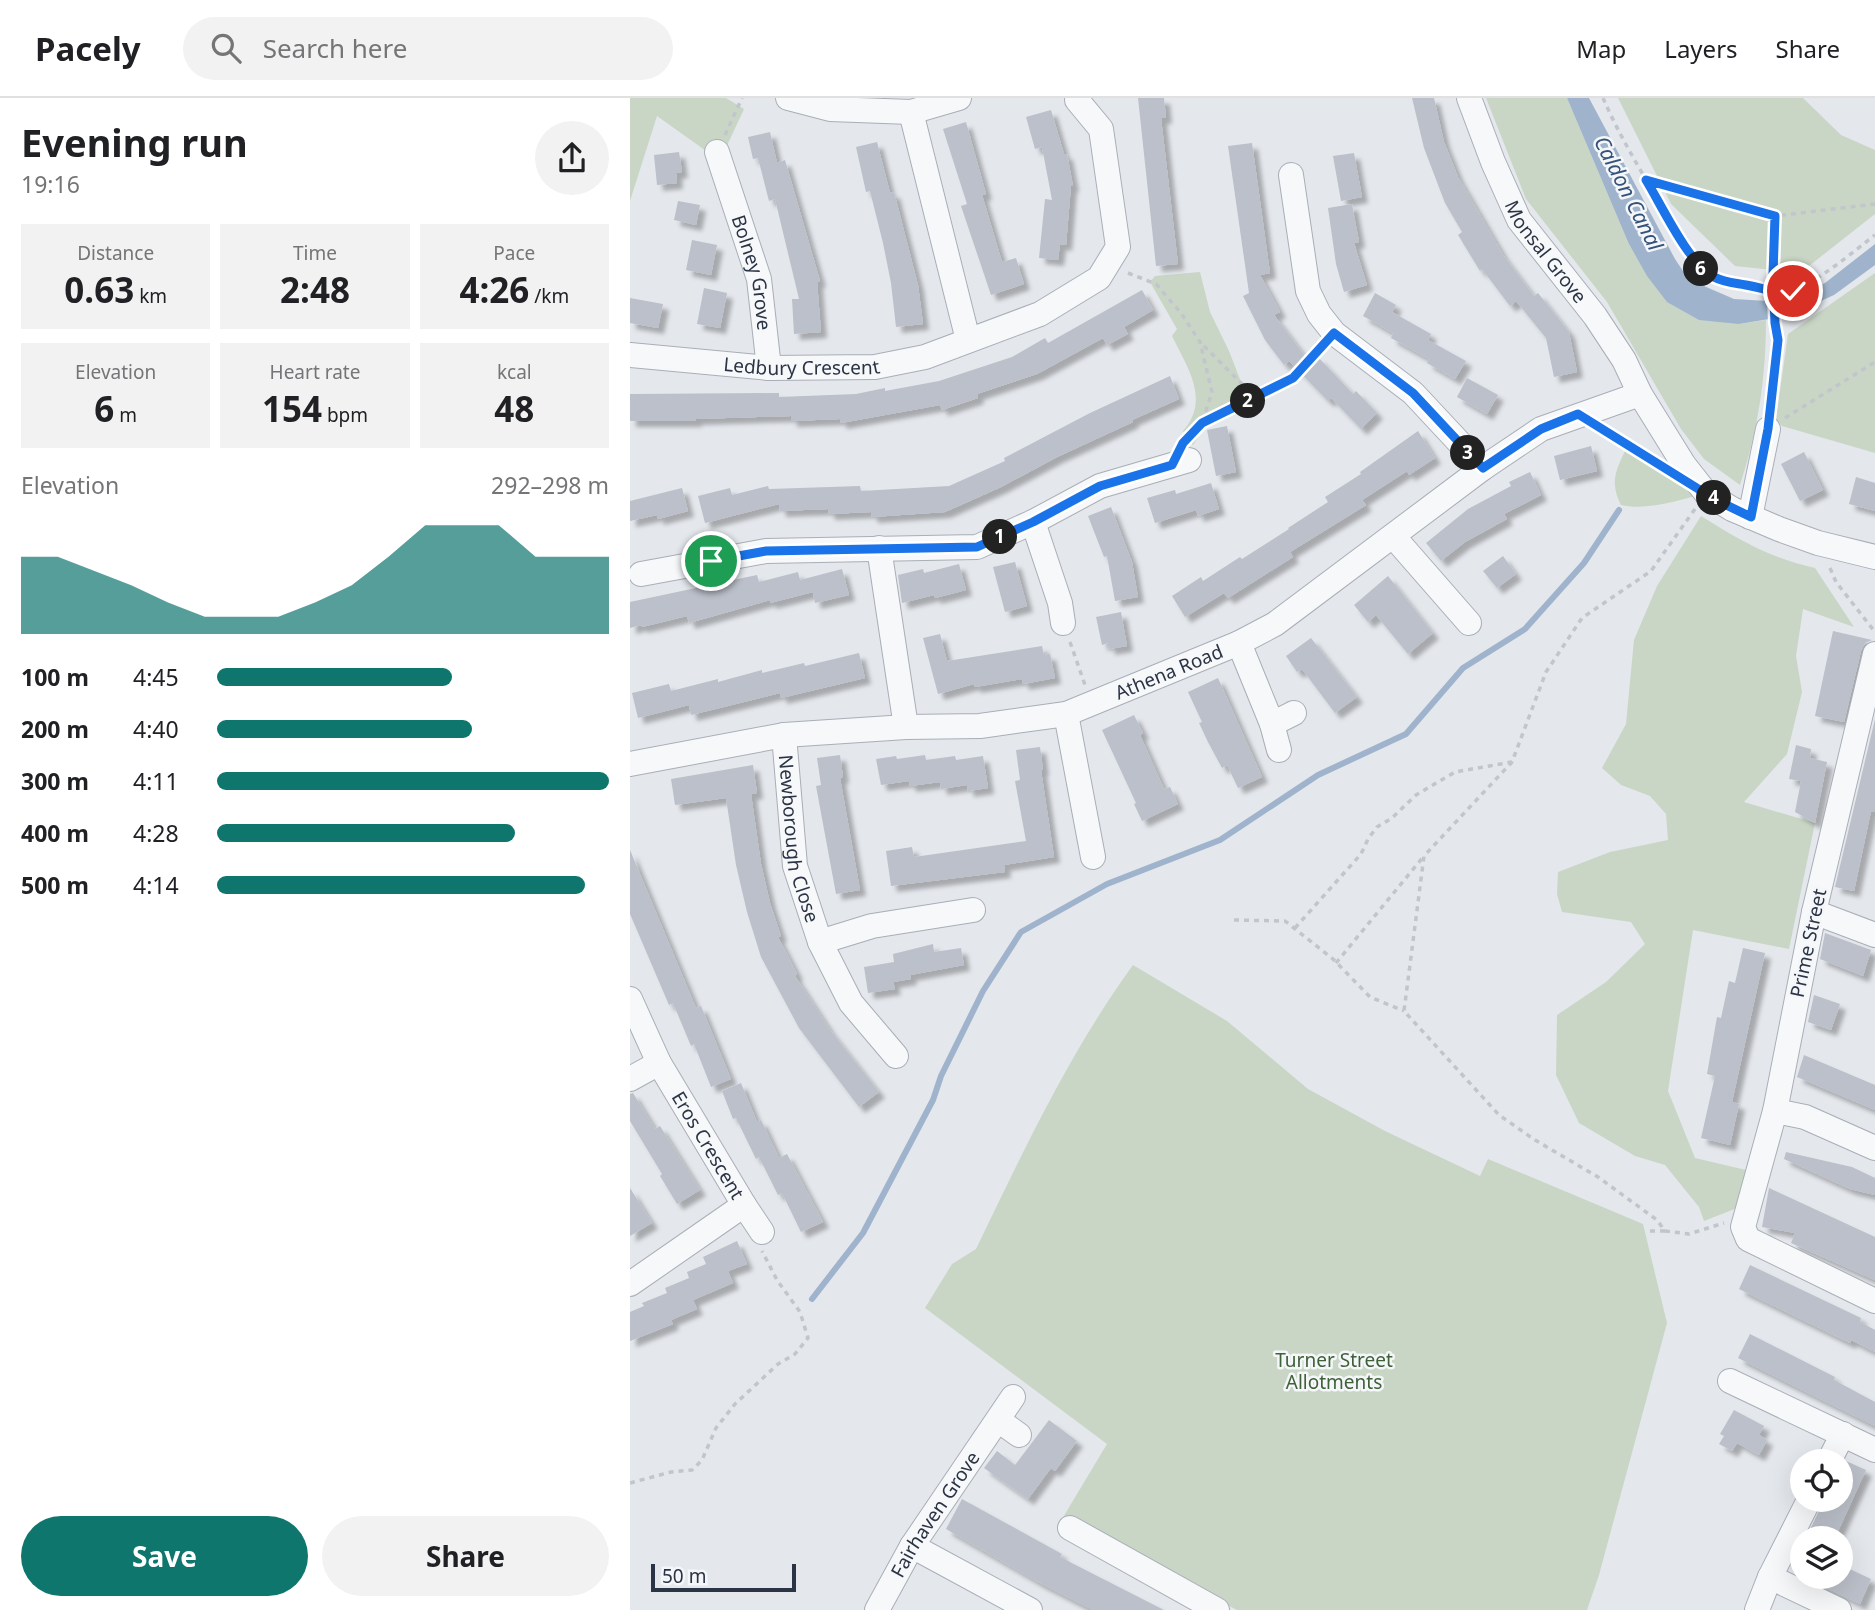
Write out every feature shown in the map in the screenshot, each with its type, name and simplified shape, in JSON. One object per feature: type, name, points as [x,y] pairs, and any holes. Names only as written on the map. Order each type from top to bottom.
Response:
[{"type":"street","points":[[788,98],[830,109],[911,113],[960,98]]},
{"type":"street","name":"Monsal Grove","points":[[1469,98],[1519,220],[1595,316],[1624,360],[1640,394],[1684,464],[1706,493]]},
{"type":"street","points":[[1090,106],[1101,129],[1118,247],[1105,269]]},
{"type":"street","points":[[911,113],[968,340]]},
{"type":"street","name":"Bolney Grove","points":[[717,152],[716,180],[759,279],[769,368]]},
{"type":"street","points":[[1300,184],[1308,292],[1319,314],[1334,333],[1413,393],[1483,468]]},
{"type":"street","name":"Ledbury Crescent","points":[[630,355],[769,368],[875,366],[925,357],[1040,314],[1099,278],[1105,269]]},
{"type":"street","name":"Athena Road","points":[[630,764],[784,735],[906,727],[980,726],[1066,714],[1239,643],[1275,624],[1483,468],[1541,429],[1640,394]]},
{"type":"street","points":[[1751,517],[1768,429]]},
{"type":"street","points":[[650,565],[766,551],[977,547],[1033,522],[1100,486],[1176,456]]},
{"type":"street","points":[[1706,493],[1732,509],[1818,543],[1875,557]]},
{"type":"street","points":[[1033,522],[1069,608]]},
{"type":"street","points":[[1393,536],[1469,611]]},
{"type":"street","points":[[879,548],[906,727]]},
{"type":"street","points":[[1239,643],[1272,724],[1279,750]]},
{"type":"street","name":"Prime Street","points":[[1745,1224],[1774,1111],[1814,912],[1875,654]]},
{"type":"street","points":[[1272,724],[1294,713]]},
{"type":"street","points":[[1066,714],[1096,824],[1093,858]]},
{"type":"street","name":"Newborough Close","points":[[784,735],[795,866],[820,942],[851,1003],[896,1056]]},
{"type":"street","name":"Newborough Close","points":[[820,942],[872,926],[946,922],[973,910]]},
{"type":"street","points":[[1814,912],[1875,935]]},
{"type":"street","name":"Eros Crescent","points":[[630,999],[659,1063],[744,1205],[630,1284]]},
{"type":"street","points":[[630,1079],[659,1063]]},
{"type":"street","points":[[1774,1111],[1805,1117],[1875,1148]]},
{"type":"street","points":[[744,1205],[762,1232]]},
{"type":"street","points":[[1745,1224],[1748,1239],[1875,1301]]},
{"type":"street","points":[[1730,1381],[1875,1450]]},
{"type":"street","name":"Fairhaven Grove","points":[[877,1610],[912,1546],[1013,1397]]},
{"type":"street","points":[[998,1420],[1019,1435]]},
{"type":"street","points":[[1835,1449],[1843,1434]]},
{"type":"street","points":[[1757,1610],[1770,1577],[1803,1512]]},
{"type":"street","points":[[1070,1528],[1205,1608]]},
{"type":"street","points":[[912,1546],[1030,1610]]},
{"type":"street","points":[[1770,1577],[1839,1610]]},
{"type":"path","points":[[717,152],[742,98]]},
{"type":"path","points":[[1603,98],[1646,180],[1698,266],[1715,278],[1769,292],[1793,291],[1816,278],[1875,235]]},
{"type":"path","points":[[1646,180],[1775,216],[1875,204]]},
{"type":"path","points":[[1768,429],[1778,340],[1773,274],[1775,216]]},
{"type":"path","points":[[1105,269],[1156,284],[1181,313],[1200,342],[1256,398]]},
{"type":"path","points":[[1176,456],[1183,443],[1202,423],[1293,378],[1334,333]]},
{"type":"path","points":[[1200,342],[1212,392],[1202,423]]},
{"type":"path","points":[[1768,429],[1875,362]]},
{"type":"path","points":[[1578,414],[1659,464]]},
{"type":"path","points":[[1336,963],[1424,856],[1512,762],[1546,672],[1582,618],[1651,571],[1706,493]]},
{"type":"path","points":[[1818,543],[1836,582],[1875,632]]},
{"type":"path","points":[[1069,608],[1092,703]]},
{"type":"path","points":[[1295,928],[1361,855],[1377,827],[1392,818],[1416,795],[1455,772],[1512,762]]},
{"type":"path","points":[[1404,1011],[1424,856]]},
{"type":"path","points":[[1234,920],[1285,921],[1295,928],[1370,997],[1404,1011],[1499,1115],[1598,1177],[1657,1220],[1665,1231]]},
{"type":"path","points":[[1650,1231],[1689,1234],[1745,1224]]},
{"type":"path","points":[[630,1483],[671,1472],[692,1470],[702,1460],[716,1428],[735,1404],[778,1364],[795,1354],[808,1338],[800,1312],[777,1280],[761,1249],[762,1232]]},
{"type":"green space","points":[[630,98],[726,98],[744,109],[724,152],[709,153],[657,116],[630,201]]},
{"type":"green space","points":[[1486,98],[1567,98],[1628,242],[1739,324],[1766,320],[1760,404],[1740,485],[1704,459],[1681,429],[1607,302],[1526,199]]},
{"type":"green space","points":[[1618,98],[1803,98],[1841,135],[1875,150],[1875,214],[1800,273],[1735,266],[1671,204]]},
{"type":"green space","points":[[1200,272],[1210,312],[1241,382],[1258,404],[1203,429],[1193,445],[1186,439],[1183,431],[1195,407],[1194,384],[1172,336],[1177,329],[1150,282],[1155,276]]},
{"type":"green space","points":[[1875,273],[1875,453],[1782,426],[1776,419],[1788,334]]},
{"type":"green space","points":[[1628,444],[1706,493],[1653,506],[1621,505],[1615,481]]},
{"type":"green space","points":[[1701,516],[1755,547],[1815,568],[1854,627],[1803,609],[1796,656],[1802,692],[1787,754],[1744,802],[1815,823],[1789,949],[1693,930],[1668,1091],[1695,1158],[1746,1170],[1737,1208],[1704,1221],[1699,1207],[1665,1165],[1635,1156],[1579,1123],[1556,1075],[1557,1015],[1606,982],[1645,944],[1631,922],[1562,912],[1557,894],[1558,872],[1610,852],[1668,840],[1666,814],[1650,796],[1621,785],[1602,768],[1626,724],[1634,640],[1657,586]]},
{"type":"green space","name":"Turner Street Allotments","points":[[1133,965],[1227,1021],[1308,1089],[1385,1131],[1480,1176],[1488,1159],[1643,1224],[1667,1323],[1599,1575],[1587,1610],[1237,1610],[1062,1519],[1107,1444],[925,1308],[952,1264],[976,1249],[1029,1140],[1068,1068]]},
{"type":"water","name":"Caldon Canal","points":[[1567,98],[1589,98],[1675,259],[1685,274],[1697,283],[1734,299],[1785,302],[1825,283],[1875,244],[1875,265],[1834,295],[1788,316],[1739,324],[1699,320],[1667,302],[1647,276],[1628,242]]},
{"type":"building","points":[[1138,98],[1164,98],[1166,118],[1161,118],[1178,264],[1156,266]]},
{"type":"building","points":[[1412,98],[1434,98],[1444,142],[1458,177],[1503,255],[1534,296],[1538,293],[1569,332],[1577,372],[1554,377],[1546,338],[1516,301],[1510,306],[1482,269],[1480,271],[1458,235],[1462,232],[1445,203],[1424,148]]},
{"type":"building","points":[[1051,110],[1064,154],[1067,154],[1073,186],[1066,245],[1060,244],[1058,260],[1039,258],[1045,199],[1052,200],[1042,147],[1035,149],[1026,117]]},
{"type":"building","points":[[966,122],[986,194],[982,195],[1002,262],[1016,258],[1024,284],[991,295],[961,206],[967,204],[943,129]]},
{"type":"building","points":[[770,132],[777,163],[785,160],[820,281],[817,282],[821,332],[794,334],[792,299],[799,299],[775,199],[769,201],[758,158],[753,159],[748,137]]},
{"type":"building","points":[[877,142],[890,193],[894,192],[918,285],[923,324],[896,327],[883,243],[870,191],[866,192],[856,147]]},
{"type":"building","points":[[1252,143],[1270,273],[1260,275],[1280,312],[1274,315],[1311,364],[1318,357],[1353,394],[1356,391],[1377,413],[1361,429],[1331,398],[1328,401],[1289,361],[1284,365],[1265,340],[1243,296],[1249,293],[1228,146]]},
{"type":"building","points":[[679,152],[682,172],[676,173],[677,183],[657,185],[654,155]]},
{"type":"building","points":[[1354,153],[1362,197],[1341,201],[1333,156]]},
{"type":"building","points":[[678,201],[700,205],[696,225],[674,220]]},
{"type":"building","points":[[1352,204],[1359,242],[1354,243],[1367,285],[1344,292],[1336,264],[1328,208]]},
{"type":"building","points":[[692,240],[717,245],[711,275],[686,270]]},
{"type":"building","points":[[704,288],[727,293],[720,328],[697,324]]},
{"type":"building","points":[[1142,290],[1153,310],[1124,327],[1128,334],[1107,345],[1103,338],[1037,374],[977,394],[978,398],[942,410],[940,405],[841,423],[840,419],[791,421],[791,416],[630,421],[630,394],[779,393],[779,397],[856,394],[939,381],[1012,357],[1045,338],[1048,343]]},
{"type":"building","points":[[1375,293],[1396,305],[1392,312],[1431,334],[1428,340],[1466,361],[1455,379],[1427,363],[1429,359],[1391,338],[1393,333],[1363,316]]},
{"type":"building","points":[[630,298],[663,304],[658,328],[630,323]]},
{"type":"building","points":[[1170,376],[1179,399],[945,512],[872,517],[871,512],[829,514],[828,509],[780,511],[779,504],[705,523],[698,496],[730,488],[732,495],[768,486],[769,489],[860,486],[861,491],[949,486],[1005,461],[1004,458],[1090,413]]},
{"type":"building","points":[[1467,378],[1498,395],[1487,414],[1457,397]]},
{"type":"building","points":[[1227,426],[1236,472],[1216,476],[1207,430]]},
{"type":"building","points":[[1418,431],[1435,458],[1409,475],[1407,471],[1362,500],[1366,505],[1290,552],[1293,557],[1228,598],[1224,593],[1185,617],[1172,596],[1201,577],[1203,581],[1240,557],[1242,559],[1289,529],[1328,502],[1325,497]]},
{"type":"building","points":[[1591,446],[1597,471],[1560,480],[1554,456]]},
{"type":"building","points":[[1804,452],[1823,490],[1800,501],[1781,464]]},
{"type":"building","points":[[1530,472],[1541,495],[1504,514],[1507,519],[1465,542],[1441,561],[1426,543],[1468,509],[1511,486],[1509,482]]},
{"type":"building","points":[[1856,477],[1875,483],[1875,511],[1849,504]]},
{"type":"building","points":[[1211,483],[1219,509],[1198,516],[1196,510],[1155,523],[1147,498],[1175,490],[1176,494]]},
{"type":"building","points":[[682,488],[688,511],[658,519],[657,515],[630,521],[630,501]]},
{"type":"building","points":[[1111,507],[1132,562],[1138,597],[1115,601],[1107,556],[1104,557],[1088,516]]},
{"type":"building","points":[[1503,556],[1516,574],[1497,588],[1483,571]]},
{"type":"building","points":[[1015,562],[1027,606],[1005,612],[993,567]]},
{"type":"building","points":[[959,564],[966,590],[902,603],[898,575],[923,569],[924,573]]},
{"type":"building","points":[[842,569],[849,595],[815,603],[813,592],[770,603],[770,600],[689,623],[687,616],[630,628],[630,602],[757,575],[759,582],[798,572],[800,580]]},
{"type":"building","points":[[1388,576],[1433,633],[1408,654],[1376,615],[1368,622],[1354,605]]},
{"type":"building","points":[[1121,612],[1127,646],[1109,649],[1108,643],[1102,645],[1096,617]]},
{"type":"building","points":[[1833,631],[1872,640],[1865,643],[1861,651],[1844,722],[1815,716]]},
{"type":"building","points":[[940,634],[947,661],[1042,646],[1044,655],[1050,654],[1055,678],[1023,684],[1022,679],[975,687],[974,684],[938,694],[923,638]]},
{"type":"building","points":[[1311,638],[1357,697],[1335,713],[1302,669],[1297,672],[1286,656]]},
{"type":"building","points":[[859,653],[865,678],[781,698],[780,693],[691,715],[689,705],[638,718],[632,693],[669,684],[671,691],[762,670],[762,673],[804,663],[805,666]]},
{"type":"building","points":[[1218,678],[1262,777],[1238,788],[1227,765],[1222,768],[1208,742],[1188,692]]},
{"type":"building","points":[[1134,715],[1164,789],[1170,787],[1178,804],[1142,821],[1102,730]]},
{"type":"building","points":[[1875,719],[1875,812],[1871,811],[1854,891],[1835,887]]},
{"type":"building","points":[[1796,745],[1811,749],[1810,758],[1827,762],[1815,823],[1795,812],[1801,781],[1789,779]]},
{"type":"building","points":[[1040,747],[1054,857],[1004,865],[1005,872],[891,886],[886,851],[912,847],[914,857],[1026,841],[1015,781],[1020,780],[1016,750]]},
{"type":"building","points":[[840,755],[843,777],[840,778],[860,890],[836,894],[816,786],[821,785],[817,758]]},
{"type":"building","points":[[925,755],[926,760],[955,756],[956,760],[983,756],[988,788],[968,791],[967,785],[941,789],[940,782],[910,786],[909,781],[881,785],[876,759]]},
{"type":"building","points":[[753,765],[757,793],[751,794],[761,864],[781,936],[778,937],[797,974],[795,976],[830,1030],[879,1092],[859,1107],[799,1028],[761,957],[736,865],[726,798],[675,805],[671,779]]},
{"type":"building","points":[[630,850],[696,1008],[701,1006],[731,1079],[711,1087],[694,1044],[691,1046],[673,1003],[669,1005],[630,914]]},
{"type":"building","points":[[1825,933],[1871,950],[1863,976],[1820,959]]},
{"type":"building","points":[[933,944],[934,952],[961,948],[964,965],[910,975],[911,979],[893,982],[895,989],[868,993],[864,967],[894,962],[893,954]]},
{"type":"building","points":[[1743,948],[1765,953],[1732,1102],[1739,1104],[1730,1145],[1701,1138],[1715,1076],[1707,1074],[1717,1017],[1721,1018],[1729,981],[1735,983]]},
{"type":"building","points":[[1814,995],[1840,1004],[1831,1030],[1808,1022]]},
{"type":"building","points":[[1804,1055],[1875,1085],[1875,1110],[1797,1077]]},
{"type":"building","points":[[741,1083],[757,1122],[761,1120],[779,1158],[787,1154],[823,1222],[801,1232],[782,1193],[778,1195],[759,1157],[756,1159],[736,1118],[733,1119],[722,1091]]},
{"type":"building","points":[[633,1093],[655,1129],[660,1126],[700,1190],[677,1204],[630,1121],[630,1094]]},
{"type":"building","points":[[1786,1152],[1852,1167],[1875,1178],[1875,1195],[1850,1189],[1784,1159]]},
{"type":"building","points":[[630,1188],[652,1223],[630,1236]]},
{"type":"building","points":[[1769,1188],[1875,1237],[1875,1280],[1791,1243],[1795,1233],[1762,1227]]},
{"type":"building","points":[[737,1241],[747,1264],[728,1271],[733,1283],[693,1300],[697,1309],[671,1320],[673,1324],[630,1341],[630,1312],[644,1306],[642,1303],[667,1293],[665,1288],[689,1278],[687,1272],[706,1264],[703,1257]]},
{"type":"building","points":[[1750,1265],[1861,1318],[1860,1322],[1875,1330],[1875,1352],[1851,1340],[1850,1343],[1739,1289]]},
{"type":"building","points":[[1750,1334],[1835,1377],[1834,1380],[1875,1402],[1875,1426],[1738,1358]]},
{"type":"building","points":[[1734,1410],[1764,1426],[1759,1435],[1767,1440],[1759,1455],[1737,1443],[1732,1451],[1719,1444],[1724,1436],[1720,1434]]},
{"type":"building","points":[[1049,1420],[1077,1441],[1055,1471],[1051,1468],[1028,1499],[984,1468],[997,1451],[1015,1465]]},
{"type":"building","points":[[1853,1464],[1866,1470],[1853,1499]]},
{"type":"building","points":[[962,1499],[1062,1554],[1060,1557],[1164,1610],[1093,1610],[1040,1583],[946,1529]]},
{"type":"building","points":[[1818,1512],[1847,1512],[1840,1526],[1812,1526]]},
{"type":"building","points":[[1853,1571],[1871,1579],[1860,1604],[1829,1589],[1853,1589]]},
{"type":"waterway","points":[[812,1299],[863,1233],[933,1100],[941,1076],[983,991],[1021,932],[1107,884],[1220,840],[1318,775],[1406,734],[1463,668],[1525,629],[1584,563],[1619,510]]},
{"type":"route","points":[[711,561],[766,551],[977,547],[1033,522],[1100,486],[1172,465],[1183,443],[1202,423],[1293,378],[1334,333],[1413,393],[1483,468],[1541,429],[1578,414],[1716,500],[1751,517],[1768,429],[1778,340],[1775,323],[1773,274],[1775,216],[1646,180],[1698,266],[1715,278],[1733,283],[1769,292],[1793,291]]}]
